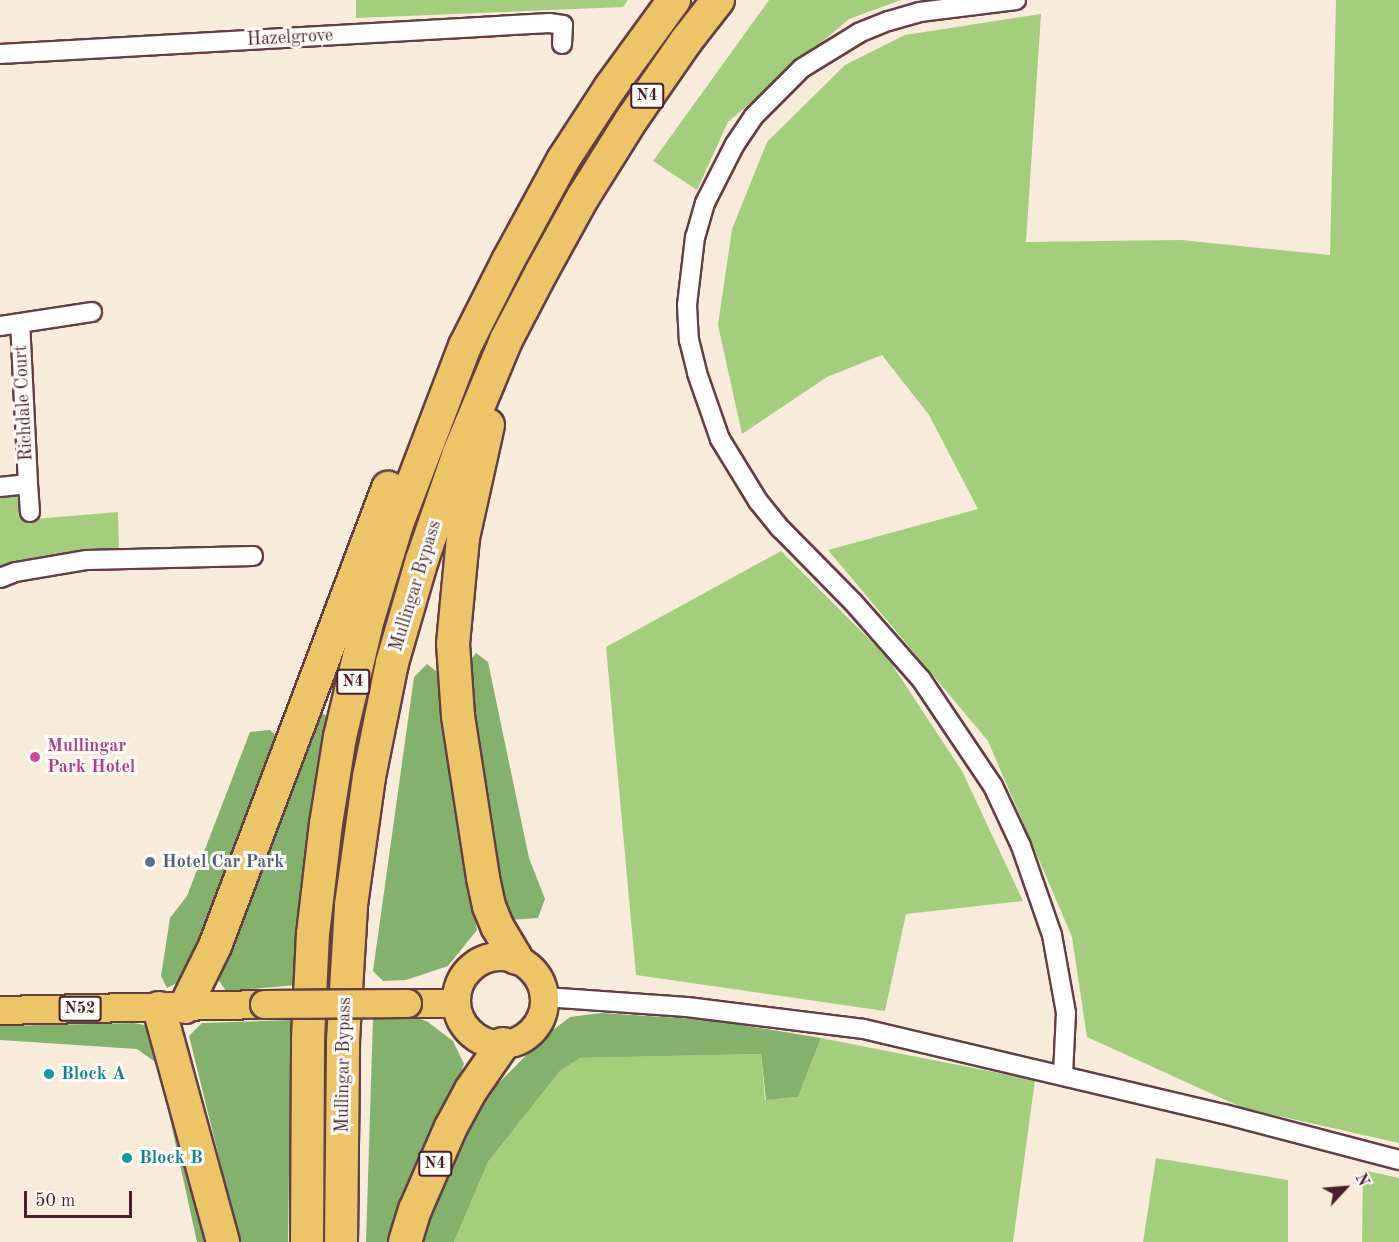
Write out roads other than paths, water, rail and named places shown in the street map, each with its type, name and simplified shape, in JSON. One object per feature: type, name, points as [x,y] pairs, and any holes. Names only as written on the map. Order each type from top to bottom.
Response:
[{"type":"highway","name":"Mullingar Bypass","points":[[307,1242],[308,1040],[313,934],[326,824],[340,737],[369,619],[397,524],[424,447],[465,346],[508,261],[563,160],[610,88],[674,0]]},
{"type":"highway","name":"Mullingar Bypass","points":[[341,1242],[343,1041],[351,905],[369,777],[392,663],[422,560],[459,453],[506,340],[583,197],[639,109],[686,41],[718,0]]},
{"type":"highway","name":"N4","points":[[172,1007],[215,946],[355,572],[430,385],[539,178],[563,160]]},
{"type":"highway","name":"N4","points":[[516,958],[489,906],[479,855],[458,716],[453,644],[457,586],[465,528],[488,426],[508,369],[548,287],[583,197]]},
{"type":"highway","points":[[172,1007],[223,1242]]},
{"type":"highway","name":"N4","points":[[405,1242],[414,1209],[451,1127],[471,1090],[503,1044]]},
{"type":"main road","points":[[501,955],[516,958],[537,974],[545,997],[543,1013],[537,1025],[528,1035],[503,1044],[489,1043],[476,1037],[466,1028],[456,1003],[457,988],[463,975],[473,964],[487,957],[501,955]]},
{"type":"main road","name":"N52","points":[[0,1010],[264,1004],[456,1003]]},
{"type":"street","points":[[1016,0],[920,12],[888,21],[859,33],[802,69],[754,116],[735,144],[705,203],[695,237],[687,304],[689,339],[697,373],[720,439],[758,501],[781,529],[853,602],[921,679],[993,786],[1021,846],[1052,935],[1066,1013],[1063,1074]]},
{"type":"street","name":"Hazelgrove","points":[[0,54],[549,23],[563,25],[562,44]]},
{"type":"street","name":"Richdale Court","points":[[0,326],[92,312]]},
{"type":"street","name":"Richdale Court","points":[[20,323],[30,512]]},
{"type":"street","name":"Richdale Court","points":[[0,487],[28,484]]},
{"type":"street","points":[[0,578],[16,572],[87,560],[253,556]]},
{"type":"street","points":[[545,997],[698,1008],[864,1029],[1063,1074],[1399,1161]]},
{"type":"place","name":"Mullingar Park Hotel","points":[[35,757]]},
{"type":"place","name":"Hotel Car Park","points":[[150,862]]},
{"type":"place","name":"Block A","points":[[49,1074]]},
{"type":"place","name":"Block B","points":[[127,1158]]}]
